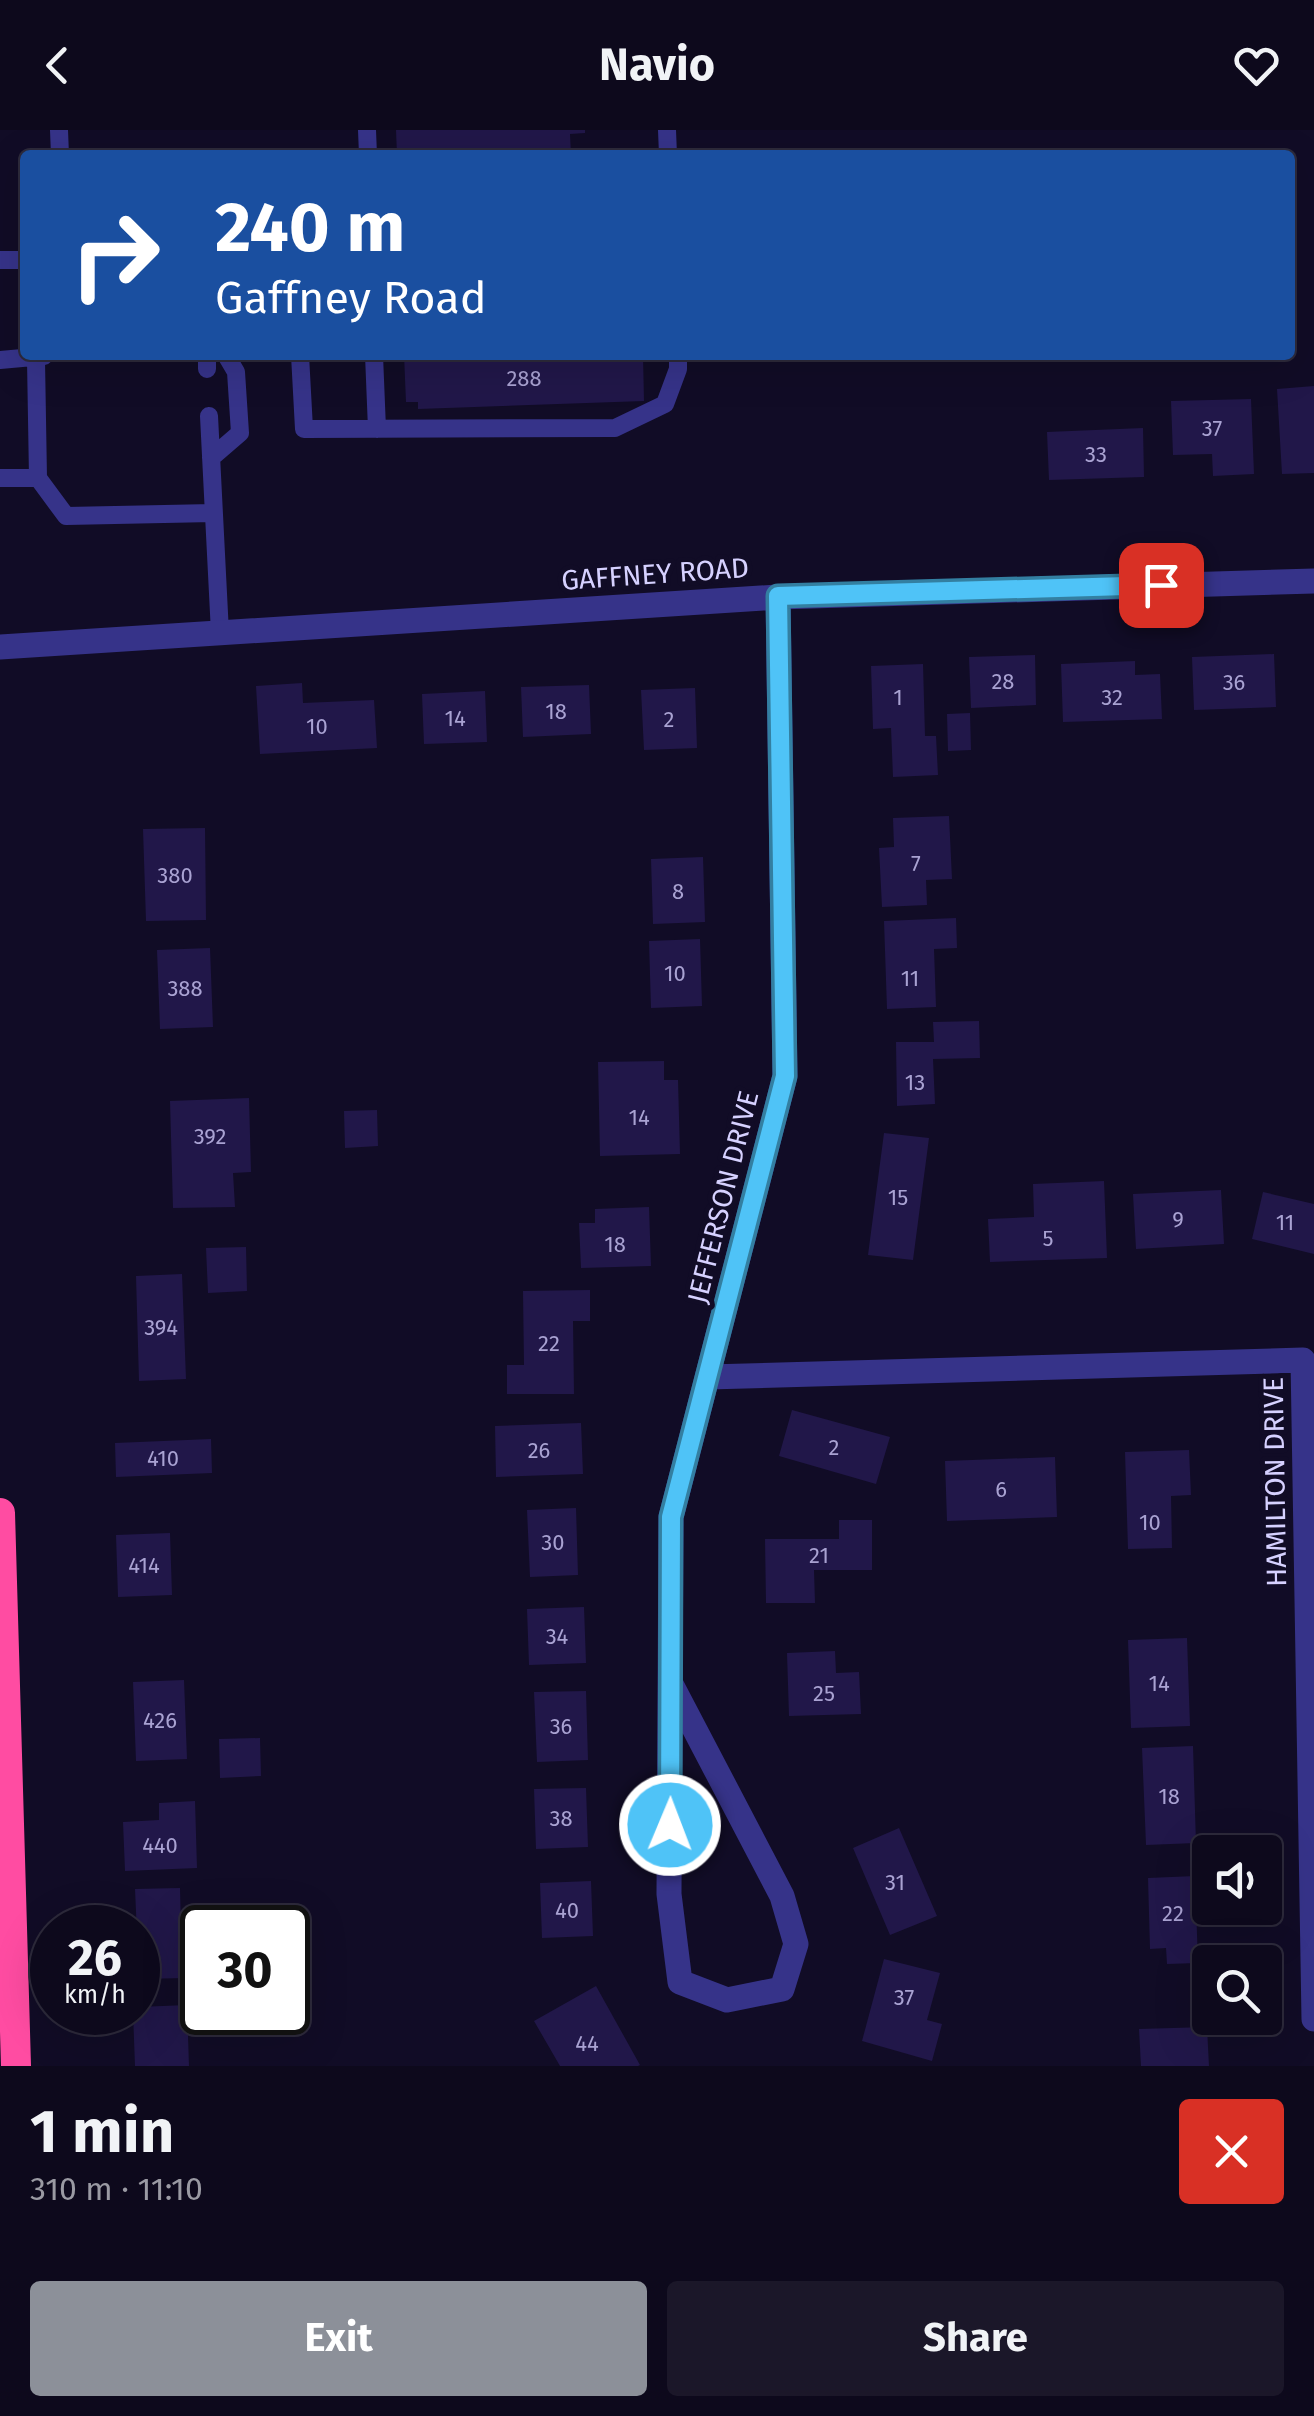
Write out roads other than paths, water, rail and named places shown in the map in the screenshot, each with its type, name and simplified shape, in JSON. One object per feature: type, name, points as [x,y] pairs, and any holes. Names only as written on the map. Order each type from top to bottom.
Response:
[{"type":"highway","points":[[0,1513],[16,2066]]},
{"type":"street","name":"GAFFNEY ROAD","points":[[0,647],[778,596],[1314,580]]},
{"type":"street","name":"JEFFERSON DRIVE","points":[[672,1686],[782,1896],[796,1944],[782,1989],[727,2000],[680,1982],[669,1894],[671,1517],[785,1076],[778,596]]},
{"type":"street","name":"HAMILTON DRIVE","points":[[708,1377],[1303,1360],[1314,2019]]},
{"type":"lane","points":[[41,360],[38,478],[66,516],[212,513]]},
{"type":"lane","points":[[211,458],[240,434],[236,372],[229,360]]},
{"type":"lane","points":[[300,360],[304,430],[616,428],[665,404],[678,360]]},
{"type":"lane","points":[[374,360],[377,429]]},
{"type":"lane","points":[[209,416],[220,633]]},
{"type":"lane","points":[[0,478],[38,478]]}]
